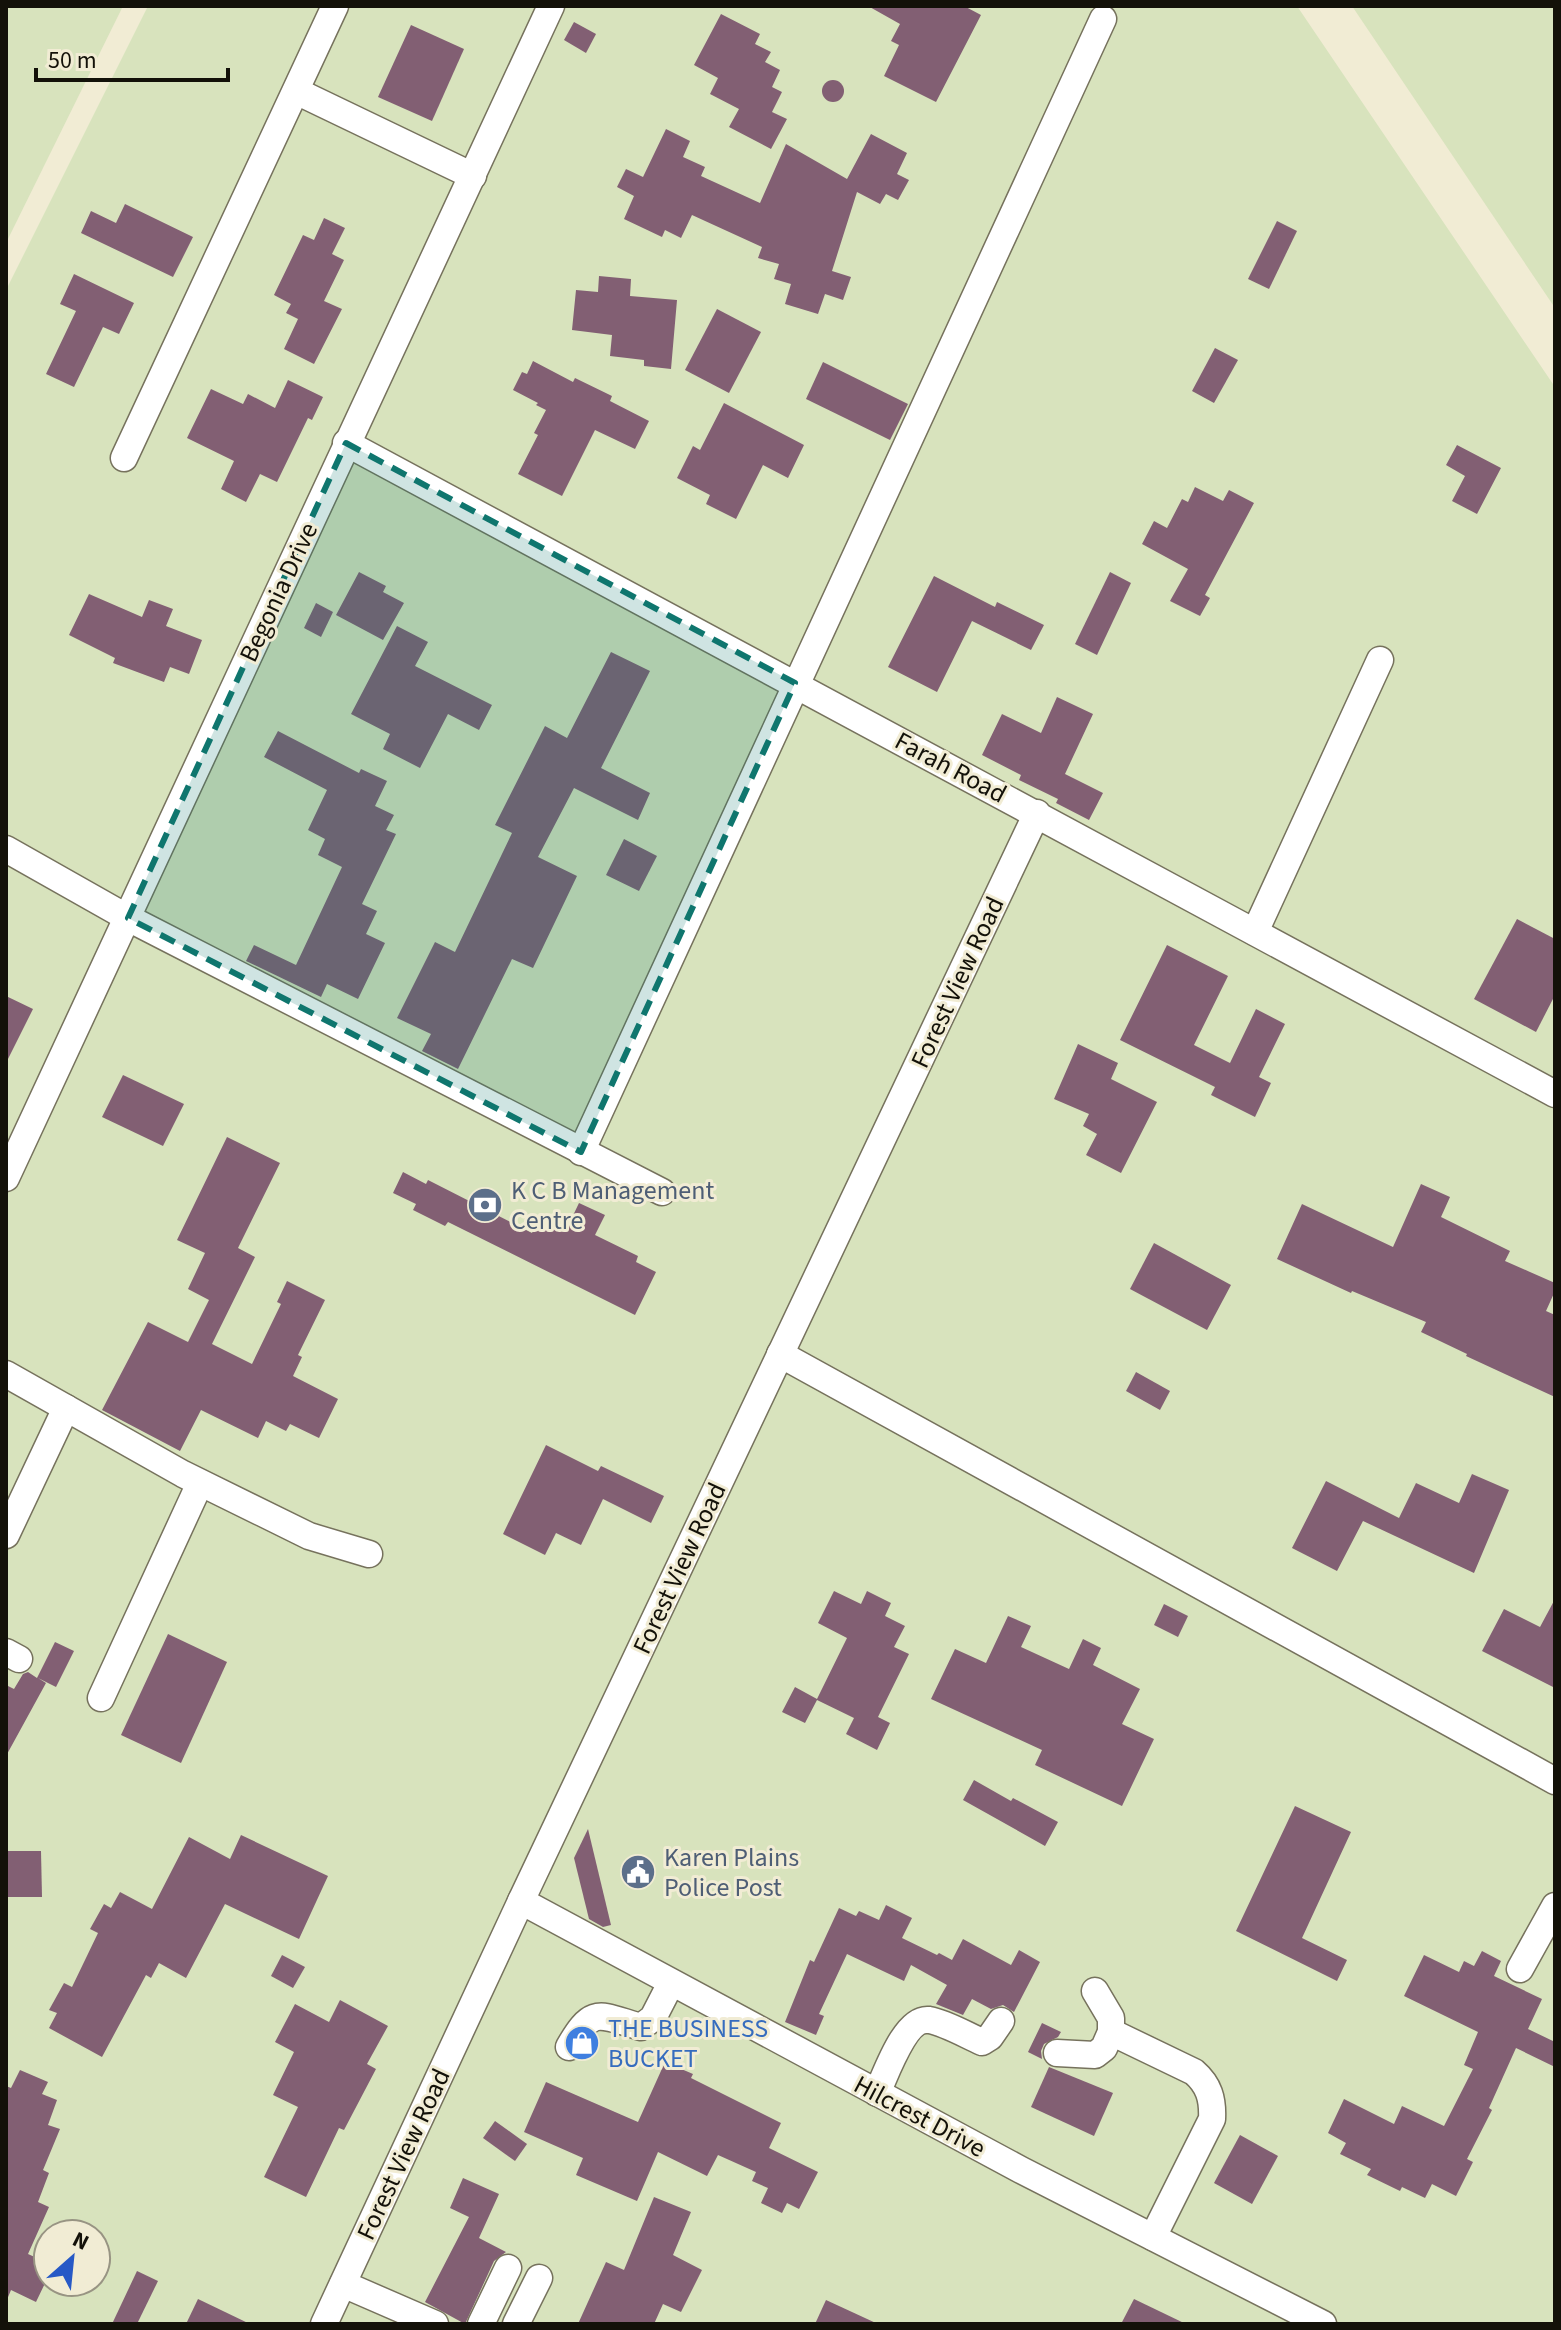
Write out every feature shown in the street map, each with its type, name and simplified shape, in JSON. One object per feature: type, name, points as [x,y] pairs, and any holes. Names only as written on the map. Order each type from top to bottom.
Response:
[{"type":"street","points":[[124,458],[335,6]]},
{"type":"street","name":"Begonia Drive","points":[[6,1178],[551,6]]},
{"type":"street","points":[[581,1152],[1103,19]]},
{"type":"street","points":[[296,91],[473,176]]},
{"type":"street","name":"Farah Road","points":[[346,443],[1555,1094]]},
{"type":"street","points":[[1255,932],[1380,660]]},
{"type":"street","name":"Forest View Road","points":[[324,2324],[1037,813]]},
{"type":"street","points":[[6,849],[128,918],[662,1192]]},
{"type":"street","points":[[780,1354],[1555,1781]]},
{"type":"street","points":[[6,1374],[192,1478],[309,1536],[369,1554]]},
{"type":"street","points":[[6,1535],[66,1408]]},
{"type":"street","points":[[101,1698],[192,1478]]},
{"type":"street","name":"Hilcrest Drive","points":[[521,1901],[877,2093],[1323,2324]]},
{"type":"street","points":[[1520,1969],[1555,1906]]},
{"type":"street","points":[[569,2047],[587,2019],[597,2016],[641,2027],[648,2023],[671,1983]]},
{"type":"street","points":[[1057,2053],[1095,2055],[1104,2048],[1111,2032],[1111,2018],[1095,1991]]},
{"type":"street","points":[[877,2093],[907,2031],[916,2022],[929,2020],[982,2042],[990,2037],[1001,2021]]},
{"type":"street","points":[[1111,2032],[1194,2072],[1204,2082],[1212,2104],[1212,2119],[1153,2237]]},
{"type":"street","points":[[481,2324],[508,2268]]},
{"type":"street","points":[[516,2324],[539,2278]]},
{"type":"street","points":[[343,2284],[435,2324]]},
{"type":"highlighted area","points":[[346,443],[795,683],[581,1152],[128,918]]},
{"type":"green space","points":[[6,6],[123,6],[6,243]]},
{"type":"green space","points":[[148,6],[1297,6],[1555,387],[1555,2324],[6,2324],[6,290]]},
{"type":"green space","points":[[1352,6],[1555,6],[1555,308]]},
{"type":"building","points":[[868,6],[964,6],[981,15],[936,102],[884,76],[899,45],[891,41],[900,24]]},
{"type":"building","points":[[721,14],[760,34],[755,44],[771,52],[765,62],[780,70],[772,87],[782,92],[772,112],[787,119],[771,149],[729,127],[739,109],[710,94],[718,78],[694,65]]},
{"type":"building","points":[[574,22],[596,34],[586,53],[564,40]]},
{"type":"building","points":[[411,25],[464,49],[432,121],[378,97]]},
{"type":"building","points":[[833,80],[841,83],[844,91],[841,99],[833,102],[825,99],[822,91],[825,83]]},
{"type":"building","points":[[666,129],[690,141],[683,157],[705,167],[701,176],[760,203],[786,144],[847,179],[871,134],[907,153],[897,174],[909,180],[898,200],[886,194],[880,204],[857,192],[832,271],[851,277],[843,300],[825,294],[818,314],[785,304],[791,284],[774,279],[779,264],[758,258],[762,247],[692,215],[681,238],[665,230],[662,237],[624,219],[634,196],[617,187],[626,169],[643,177]]},
{"type":"building","points":[[125,204],[193,237],[173,277],[81,233],[91,211],[116,223]]},
{"type":"building","points":[[324,218],[345,228],[332,254],[344,260],[324,301],[342,309],[314,364],[284,349],[298,319],[286,313],[291,304],[274,295],[303,235],[314,240]]},
{"type":"building","points":[[1277,221],[1297,231],[1269,289],[1248,279]]},
{"type":"building","points":[[74,274],[134,303],[119,334],[103,327],[74,387],[46,374],[76,311],[60,304]]},
{"type":"building","points":[[599,276],[631,279],[630,296],[677,300],[671,369],[644,366],[644,360],[610,356],[612,335],[572,330],[576,290],[598,292]]},
{"type":"building","points":[[717,309],[761,332],[729,393],[685,370]]},
{"type":"building","points":[[1215,348],[1238,360],[1214,403],[1192,391]]},
{"type":"building","points":[[533,361],[573,382],[575,378],[612,396],[610,401],[649,421],[635,449],[595,430],[562,496],[518,474],[538,435],[534,433],[546,410],[513,390],[522,372],[527,374]]},
{"type":"building","points":[[823,362],[908,404],[890,440],[806,399]]},
{"type":"building","points":[[288,380],[323,397],[312,420],[308,418],[277,482],[260,474],[246,502],[221,489],[234,461],[187,438],[211,389],[243,404],[248,394],[275,408]]},
{"type":"building","points":[[724,403],[804,445],[788,478],[763,465],[736,519],[706,504],[710,495],[677,478],[693,446],[700,450]]},
{"type":"building","points":[[1457,445],[1501,468],[1477,514],[1452,501],[1465,476],[1446,465]]},
{"type":"building","points":[[1195,487],[1223,501],[1229,490],[1254,503],[1205,595],[1210,598],[1200,616],[1170,601],[1188,569],[1142,544],[1154,521],[1167,528],[1182,499],[1188,502]]},
{"type":"building","points":[[359,572],[386,586],[383,592],[404,603],[383,640],[336,615]]},
{"type":"building","points":[[1110,572],[1131,583],[1097,655],[1075,644]]},
{"type":"building","points":[[934,576],[995,607],[997,602],[1044,625],[1031,650],[972,621],[937,692],[888,667]]},
{"type":"building","points":[[89,594],[142,617],[149,600],[173,609],[166,626],[202,640],[189,674],[170,667],[164,682],[113,663],[115,658],[69,635]]},
{"type":"building","points":[[316,603],[333,612],[321,637],[304,628]]},
{"type":"building","points":[[397,626],[428,642],[415,666],[492,705],[479,730],[448,714],[420,768],[383,749],[390,734],[351,714]]},
{"type":"building","points":[[611,652],[650,671],[601,768],[650,793],[638,820],[574,788],[538,857],[577,876],[533,968],[512,959],[458,1069],[422,1051],[431,1034],[397,1018],[435,942],[455,952],[512,833],[495,825],[545,726],[567,738]]},
{"type":"building","points":[[1057,697],[1093,714],[1065,774],[1103,793],[1089,820],[1056,803],[1058,799],[1019,780],[1021,775],[982,755],[1002,714],[1041,733]]},
{"type":"building","points":[[278,731],[359,773],[361,769],[387,781],[375,806],[394,815],[386,830],[396,834],[362,904],[377,911],[366,934],[385,943],[358,999],[327,984],[321,997],[246,961],[254,945],[296,965],[342,867],[318,855],[325,839],[308,830],[327,790],[264,757]]},
{"type":"building","points":[[624,839],[657,856],[639,891],[606,875]]},
{"type":"building","points":[[1517,919],[1555,939],[1555,995],[1536,1032],[1474,999]]},
{"type":"building","points":[[1167,945],[1228,976],[1194,1045],[1230,1063],[1256,1009],[1285,1024],[1259,1077],[1271,1083],[1255,1117],[1211,1095],[1215,1087],[1120,1040]]},
{"type":"building","points":[[6,996],[33,1009],[6,1063]]},
{"type":"building","points":[[1078,1044],[1118,1063],[1111,1079],[1157,1102],[1121,1173],[1086,1155],[1097,1134],[1083,1126],[1089,1114],[1054,1099]]},
{"type":"building","points":[[123,1075],[184,1104],[163,1146],[102,1117]]},
{"type":"building","points":[[227,1137],[280,1163],[238,1248],[255,1257],[212,1344],[252,1364],[281,1304],[277,1302],[287,1281],[325,1300],[298,1355],[302,1357],[293,1376],[338,1399],[319,1438],[290,1424],[286,1431],[266,1421],[258,1438],[201,1410],[180,1451],[102,1410],[148,1322],[188,1342],[209,1300],[188,1289],[205,1253],[177,1240]]},
{"type":"building","points":[[403,1172],[426,1184],[428,1180],[532,1233],[540,1215],[567,1228],[579,1203],[605,1215],[595,1235],[638,1256],[636,1262],[656,1272],[635,1315],[448,1222],[445,1226],[413,1210],[416,1204],[393,1193]]},
{"type":"building","points":[[1421,1184],[1450,1197],[1441,1217],[1510,1251],[1505,1261],[1555,1283],[1555,1291],[1546,1311],[1555,1315],[1555,1397],[1421,1332],[1426,1322],[1351,1293],[1277,1259],[1302,1204],[1393,1247]]},
{"type":"building","points":[[1154,1243],[1231,1285],[1207,1330],[1130,1289]]},
{"type":"building","points":[[1136,1372],[1170,1391],[1160,1410],[1126,1391]]},
{"type":"building","points":[[546,1445],[598,1471],[601,1466],[664,1496],[651,1523],[603,1499],[581,1545],[556,1533],[545,1555],[503,1534]]},
{"type":"building","points":[[1472,1474],[1509,1490],[1474,1573],[1363,1521],[1337,1571],[1292,1548],[1326,1481],[1399,1518],[1416,1483],[1459,1503]]},
{"type":"building","points":[[834,1591],[861,1604],[867,1591],[891,1603],[885,1616],[905,1626],[894,1647],[909,1654],[878,1717],[890,1723],[877,1750],[846,1734],[854,1718],[817,1700],[805,1723],[782,1712],[795,1687],[817,1699],[847,1638],[818,1623]]},
{"type":"building","points":[[1555,1599],[1555,1688],[1482,1651],[1504,1609],[1540,1627]]},
{"type":"building","points":[[1164,1604],[1188,1616],[1178,1637],[1154,1625]]},
{"type":"building","points":[[1008,1616],[1031,1626],[1021,1647],[1069,1669],[1083,1639],[1101,1648],[1093,1665],[1140,1689],[1122,1724],[1154,1739],[1122,1806],[1035,1765],[1042,1750],[931,1699],[955,1649],[986,1663]]},
{"type":"building","points":[[168,1634],[227,1662],[181,1763],[121,1735]]},
{"type":"building","points":[[55,1642],[74,1651],[56,1687],[38,1678],[46,1683],[6,1756],[6,1685],[14,1689],[23,1674],[28,1672],[37,1678]]},
{"type":"building","points":[[974,1780],[1058,1822],[1045,1846],[963,1800]]},
{"type":"building","points":[[1295,1806],[1351,1832],[1302,1938],[1347,1960],[1337,1981],[1236,1931]]},
{"type":"building","points":[[588,1829],[611,1925],[603,1927],[589,1919],[574,1858]]},
{"type":"building","points":[[241,1835],[328,1876],[299,1939],[225,1904],[186,1978],[159,1963],[151,1978],[146,1975],[102,2057],[49,2028],[57,2013],[49,2010],[64,1983],[72,1987],[98,1933],[90,1929],[104,1904],[111,1908],[120,1892],[152,1909],[189,1837],[230,1859]]},
{"type":"building","points":[[6,1851],[41,1851],[42,1897],[6,1897]]},
{"type":"building","points":[[886,1905],[912,1918],[902,1938],[937,1955],[939,1953],[952,1960],[963,1939],[1011,1965],[1019,1950],[1040,1962],[1014,2012],[1003,2005],[991,2009],[972,1999],[963,2015],[936,2004],[947,1985],[911,1965],[904,1981],[847,1954],[819,2014],[824,2016],[816,2035],[785,2022],[810,1960],[814,1962],[839,1908],[856,1916],[859,1911],[879,1920]]},
{"type":"building","points":[[1482,1951],[1501,1961],[1494,1976],[1542,1999],[1528,2029],[1555,2042],[1555,2067],[1516,2048],[1489,2108],[1492,2110],[1467,2159],[1473,2162],[1456,2196],[1432,2184],[1425,2198],[1402,2187],[1400,2191],[1367,2175],[1371,2169],[1340,2154],[1346,2143],[1328,2133],[1344,2099],[1394,2124],[1402,2106],[1444,2126],[1473,2069],[1464,2065],[1478,2032],[1404,1996],[1424,1955],[1459,1972],[1464,1961],[1474,1966]]},
{"type":"building","points":[[282,1955],[305,1967],[293,1988],[271,1976]]},
{"type":"building","points":[[340,2000],[388,2026],[367,2064],[376,2069],[344,2130],[339,2128],[306,2197],[264,2177],[298,2107],[273,2095],[294,2052],[275,2042],[295,2004],[329,2022]]},
{"type":"building","points":[[1042,2023],[1061,2032],[1044,2044],[1042,2059],[1028,2052]]},
{"type":"building","points":[[665,2062],[693,2074],[691,2078],[781,2123],[769,2148],[818,2172],[799,2209],[787,2203],[782,2213],[761,2203],[768,2188],[752,2181],[756,2172],[718,2155],[707,2176],[658,2152],[637,2201],[576,2175],[583,2158],[524,2132],[546,2082],[638,2122]]},
{"type":"building","points":[[1049,2067],[1113,2093],[1094,2136],[1031,2107]]},
{"type":"building","points":[[20,2070],[48,2082],[42,2094],[57,2100],[48,2125],[60,2129],[43,2170],[49,2173],[38,2202],[49,2207],[44,2218],[32,2218],[32,2245],[28,2254],[32,2256],[32,2298],[38,2298],[36,2302],[11,2290],[6,2302],[6,2086],[11,2088]]},
{"type":"building","points":[[495,2121],[527,2144],[515,2161],[483,2138]]},
{"type":"building","points":[[1240,2135],[1278,2156],[1252,2204],[1214,2183]]},
{"type":"building","points":[[463,2178],[499,2194],[479,2238],[506,2252],[494,2261],[465,2324],[425,2302],[469,2217],[450,2208]]},
{"type":"building","points":[[654,2197],[691,2212],[673,2255],[702,2270],[681,2312],[663,2304],[654,2324],[578,2324],[606,2262],[624,2270]]},
{"type":"building","points":[[137,2271],[158,2281],[137,2324],[112,2324]]},
{"type":"building","points":[[198,2299],[250,2324],[186,2324]]},
{"type":"building","points":[[1134,2299],[1186,2324],[1121,2324]]},
{"type":"building","points":[[826,2300],[878,2324],[815,2324]]},
{"type":"place","name":"K C B Management Centre","points":[[485,1205]]},
{"type":"place","name":"Karen Plains Police Post","points":[[638,1872]]},
{"type":"place","name":"THE BUSINESS BUCKET","points":[[582,2043]]}]
